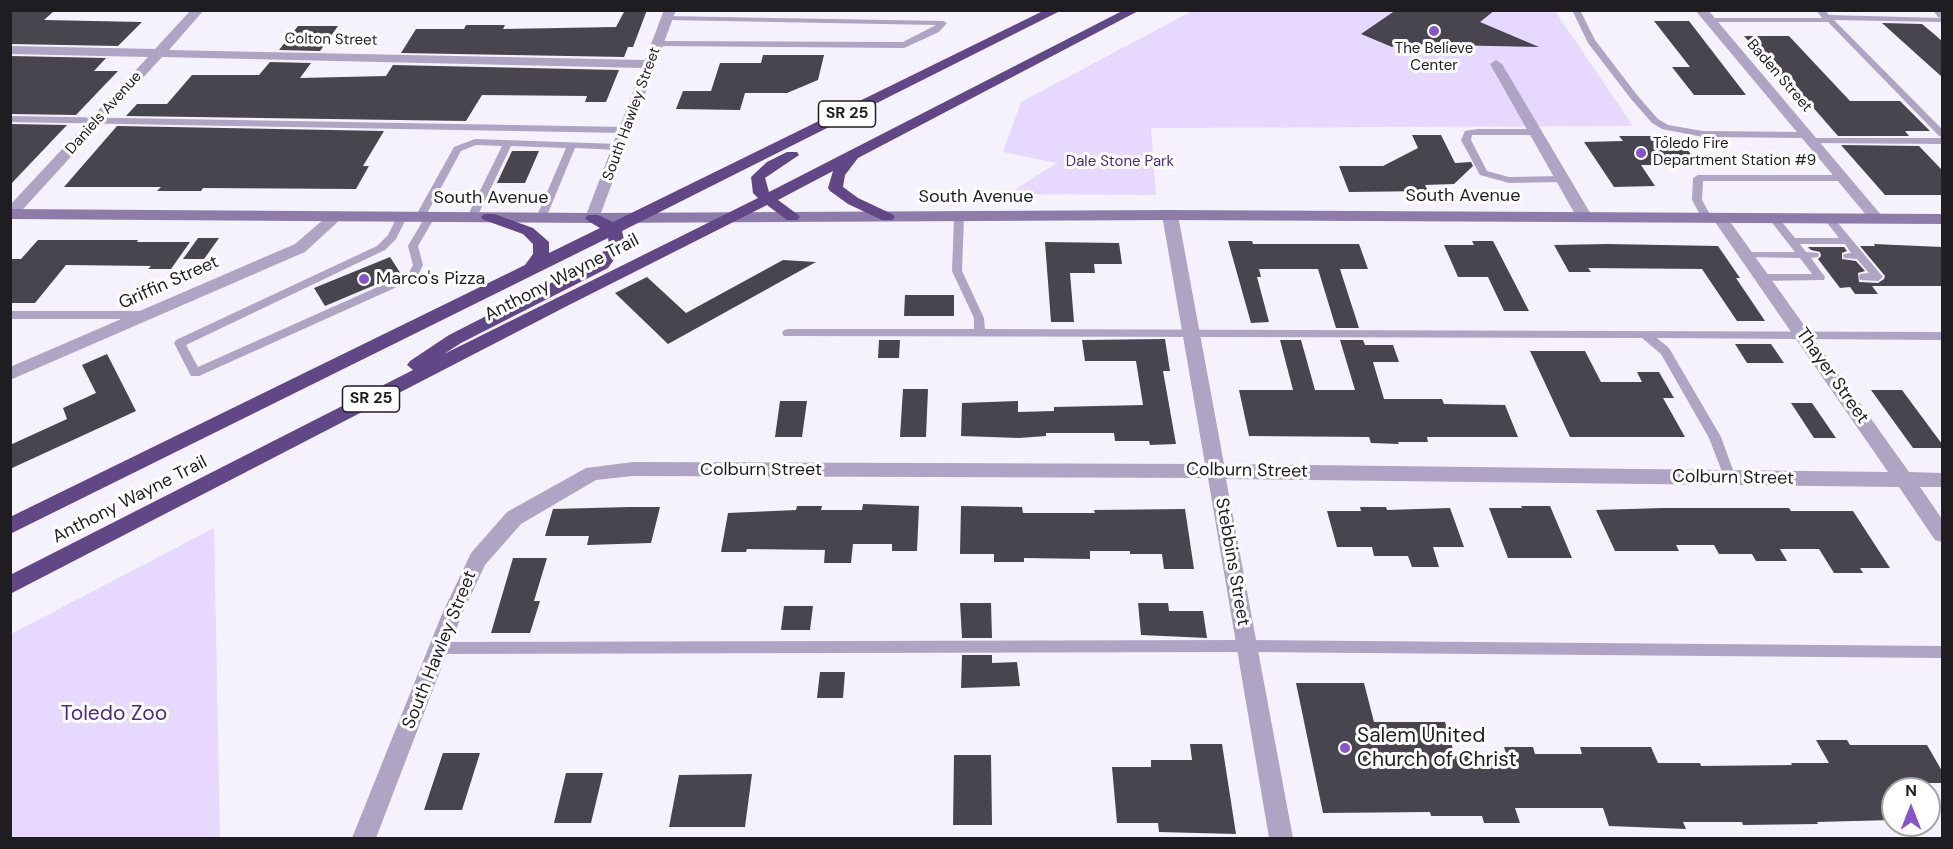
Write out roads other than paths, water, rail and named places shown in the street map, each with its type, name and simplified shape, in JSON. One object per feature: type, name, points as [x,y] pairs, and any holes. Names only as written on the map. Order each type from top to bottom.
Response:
[{"type":"highway","name":"Anthony Wayne Trail","points":[[10,526],[1056,10]]},
{"type":"highway","name":"Anthony Wayne Trail","points":[[10,585],[1134,10]]},
{"type":"highway","points":[[792,217],[760,193],[758,177],[772,165],[874,113],[891,92]]},
{"type":"highway","points":[[854,155],[838,174],[835,188],[853,201],[887,217]]},
{"type":"highway","points":[[489,217],[528,231],[541,242],[541,254],[530,271]]},
{"type":"highway","points":[[339,416],[455,339],[602,264],[617,244],[614,230],[593,218]]},
{"type":"street","name":"Daniels Avenue","points":[[11,215],[198,10]]},
{"type":"street","points":[[1939,10],[1942,14]]},
{"type":"street","name":"South Hawley Street","points":[[593,218],[669,14]]},
{"type":"street","name":"Baden Street","points":[[1705,15],[1877,219]]},
{"type":"street","name":"Colton Street","points":[[10,50],[650,64]]},
{"type":"street","points":[[1496,64],[1584,216]]},
{"type":"street","name":"South Avenue","points":[[11,215],[541,218],[1170,215],[1942,219]]},
{"type":"street","name":"Stebbins Street","points":[[1170,215],[1281,838]]},
{"type":"street","name":"Griffin Street","points":[[10,374],[300,248],[336,216]]},
{"type":"street","name":"Thayer Street","points":[[1714,218],[1746,255],[1942,534]]},
{"type":"street","name":"Colburn Street","points":[[556,492],[593,473],[633,469],[1216,471],[1942,480]]},
{"type":"street","name":"South Hawley Street","points":[[364,838],[439,648],[478,559],[514,518],[556,492]]},
{"type":"lane","points":[[1576,10],[1592,41],[1634,97],[1655,121],[1665,127],[1703,134],[1942,141]]},
{"type":"lane","points":[[658,44],[904,45],[936,30],[943,23],[669,14]]},
{"type":"lane","points":[[1705,15],[1942,20]]},
{"type":"lane","points":[[1825,16],[1942,134]]},
{"type":"lane","points":[[10,119],[626,130]]},
{"type":"lane","points":[[1535,132],[1468,133],[1466,140],[1483,173],[1509,180],[1562,179]]},
{"type":"lane","points":[[402,217],[392,237],[381,248],[180,343],[195,373],[413,274],[418,265],[413,246],[458,150],[475,142],[619,147]]},
{"type":"lane","points":[[472,217],[508,143]]},
{"type":"lane","points":[[541,218],[571,146]]},
{"type":"lane","points":[[1714,218],[1697,200],[1698,178],[1844,178]]},
{"type":"lane","points":[[959,217],[957,272],[979,318],[980,333]]},
{"type":"lane","points":[[1762,278],[1826,277],[1809,255],[1792,241],[1774,219]]},
{"type":"lane","points":[[1828,219],[1878,277],[1864,277]]},
{"type":"lane","points":[[1792,241],[1848,241]]},
{"type":"lane","points":[[1746,255],[1809,255]]},
{"type":"lane","points":[[1848,256],[1860,255]]},
{"type":"lane","points":[[10,315],[146,315]]},
{"type":"lane","points":[[788,333],[1191,332],[1942,336]]},
{"type":"lane","points":[[1644,334],[1665,351],[1715,437],[1730,478]]},
{"type":"lane","points":[[439,648],[1247,646],[1942,652]]},
{"type":"place","name":"The Believe Center","points":[[1434,31]]},
{"type":"place","name":"Toledo Fire Department Station #9","points":[[1641,153]]},
{"type":"place","name":"Marco's Pizza","points":[[364,279]]},
{"type":"place","name":"Salem United Church of Christ","points":[[1345,748]]},
{"type":"park label","name":"Dale Stone Park","points":[[1120,162]]},
{"type":"park label","name":"Toledo Zoo","points":[[114,714]]}]
